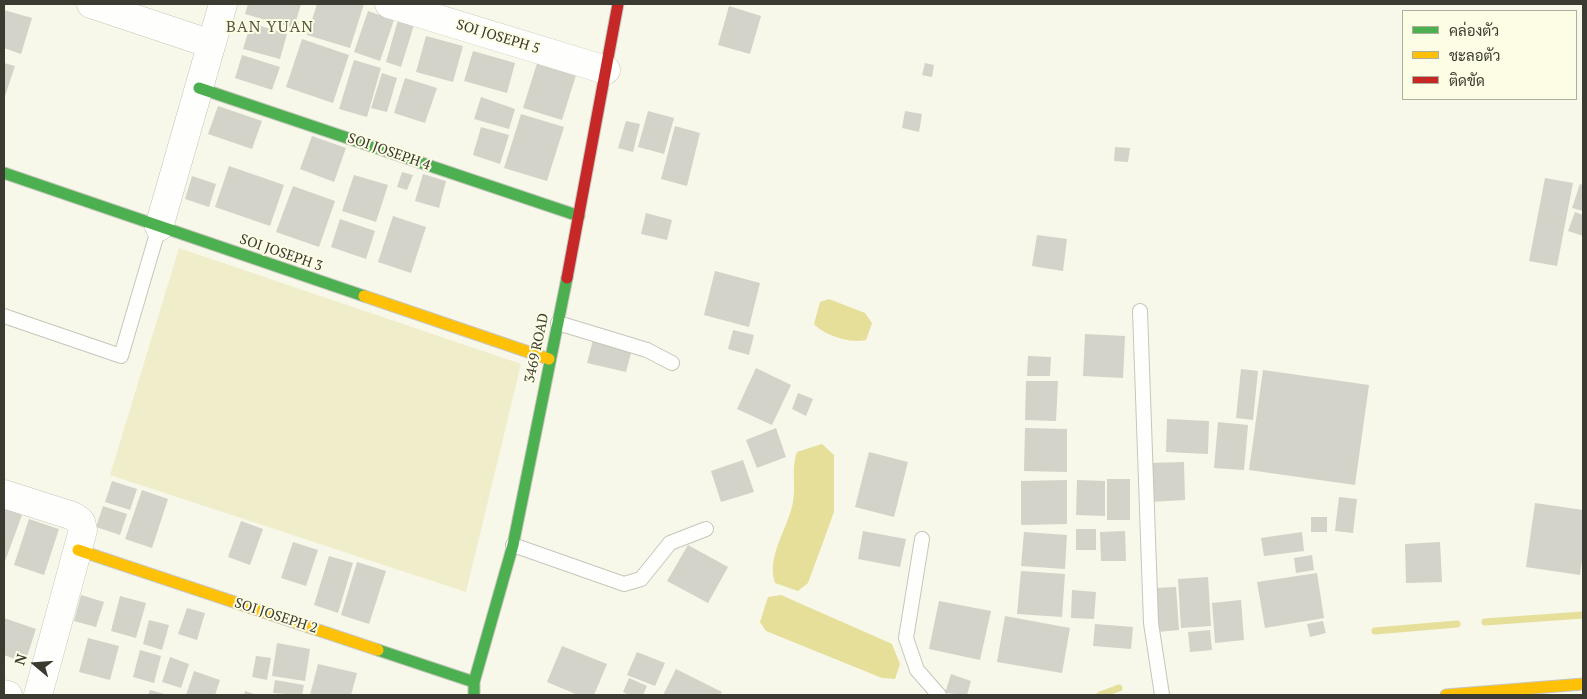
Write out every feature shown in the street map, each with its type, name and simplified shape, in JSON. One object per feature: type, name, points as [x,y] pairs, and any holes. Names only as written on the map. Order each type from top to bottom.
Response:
[{"type":"street","points":[[91,4],[212,44]]},
{"type":"street","points":[[159,227],[223,4]]},
{"type":"street","name":"SOI JOSEPH 5","points":[[389,4],[606,70]]},
{"type":"street","name":"3469 ROAD","points":[[474,695],[474,682],[513,545],[579,216],[618,4]]},
{"type":"street","name":"SOI JOSEPH 4","points":[[199,88],[579,216]]},
{"type":"street","name":"SOI JOSEPH 3","points":[[4,173],[549,359]]},
{"type":"street","points":[[4,494],[73,516],[81,522],[83,530],[38,695]]},
{"type":"street","name":"SOI JOSEPH 2","points":[[78,550],[474,682]]},
{"type":"street","points":[[1446,695],[1583,684]]},
{"type":"street","points":[[4,694],[8,695]]},
{"type":"lane","points":[[4,316],[121,356],[159,227]]},
{"type":"lane","points":[[1140,311],[1151,623],[1162,695]]},
{"type":"lane","points":[[558,323],[648,350],[672,363]]},
{"type":"lane","points":[[513,545],[624,584],[642,579],[670,543],[706,528]]},
{"type":"lane","points":[[922,539],[906,638],[917,670],[939,695]]},
{"type":"shaded area","points":[[179,248],[521,364],[466,592],[110,475]]},
{"type":"shaded area","points":[[829,299],[865,313],[872,323],[866,340],[853,341],[838,338],[824,332],[814,324],[820,302]]},
{"type":"shaded area","points":[[822,444],[834,455],[834,512],[808,583],[798,591],[775,583],[773,563],[793,502],[794,465],[797,452]]},
{"type":"shaded area","points":[[781,595],[892,644],[900,664],[895,679],[882,678],[766,631],[760,622],[768,597]]},
{"type":"building","points":[[248,4],[301,4],[294,28],[245,14]]},
{"type":"building","points":[[317,4],[364,4],[350,48],[307,35]]},
{"type":"building","points":[[729,6],[761,16],[750,54],[718,45]]},
{"type":"building","points":[[4,10],[32,18],[21,54],[4,48]]},
{"type":"building","points":[[368,11],[394,20],[380,61],[354,52]]},
{"type":"building","points":[[398,20],[414,25],[401,67],[386,62]]},
{"type":"building","points":[[251,23],[287,34],[280,59],[243,49]]},
{"type":"building","points":[[426,36],[463,46],[453,82],[416,72]]},
{"type":"building","points":[[302,39],[349,55],[333,103],[286,87]]},
{"type":"building","points":[[473,51],[515,63],[507,93],[464,81]]},
{"type":"building","points":[[242,55],[280,67],[272,90],[235,78]]},
{"type":"building","points":[[354,60],[381,68],[367,117],[339,109]]},
{"type":"building","points":[[538,60],[577,72],[562,120],[523,108]]},
{"type":"building","points":[[4,63],[15,66],[4,99]]},
{"type":"building","points":[[925,63],[934,65],[932,77],[922,75]]},
{"type":"building","points":[[382,73],[397,78],[387,112],[371,108]]},
{"type":"building","points":[[405,78],[437,88],[425,123],[394,113]]},
{"type":"building","points":[[481,97],[515,109],[509,129],[474,119]]},
{"type":"building","points":[[218,106],[262,121],[252,149],[208,134]]},
{"type":"building","points":[[648,111],[674,118],[664,154],[638,147]]},
{"type":"building","points":[[905,111],[922,114],[919,132],[902,128]]},
{"type":"building","points":[[521,114],[564,127],[547,181],[504,168]]},
{"type":"building","points":[[626,121],[640,124],[633,152],[618,148]]},
{"type":"building","points":[[675,126],[700,133],[687,186],[661,179]]},
{"type":"building","points":[[481,127],[509,135],[500,164],[473,155]]},
{"type":"building","points":[[312,136],[346,148],[334,182],[300,169]]},
{"type":"building","points":[[1115,147],[1130,148],[1128,162],[1114,161]]},
{"type":"building","points":[[229,166],[284,185],[270,226],[215,207]]},
{"type":"building","points":[[402,172],[413,175],[407,190],[397,187]]},
{"type":"building","points":[[423,174],[446,181],[439,208],[415,201]]},
{"type":"building","points":[[354,175],[388,185],[376,222],[342,211]]},
{"type":"building","points":[[192,176],[216,184],[209,207],[185,199]]},
{"type":"building","points":[[1545,178],[1573,183],[1557,266],[1529,261]]},
{"type":"building","points":[[1580,184],[1583,185],[1583,211],[1572,208]]},
{"type":"building","points":[[293,186],[335,201],[319,247],[276,232]]},
{"type":"building","points":[[1575,212],[1583,215],[1583,236],[1568,231]]},
{"type":"building","points":[[646,213],[672,220],[667,240],[641,234]]},
{"type":"building","points":[[393,216],[426,227],[411,273],[378,262]]},
{"type":"building","points":[[340,219],[375,231],[366,259],[331,247]]},
{"type":"building","points":[[1037,235],[1067,239],[1063,271],[1032,266]]},
{"type":"building","points":[[715,271],[760,283],[749,327],[704,315]]},
{"type":"building","points":[[733,330],[754,335],[749,355],[728,349]]},
{"type":"building","points":[[1085,334],[1125,336],[1123,378],[1083,376]]},
{"type":"building","points":[[594,336],[633,346],[626,372],[587,363]]},
{"type":"building","points":[[1028,356],[1051,357],[1050,376],[1027,376]]},
{"type":"building","points":[[756,368],[791,385],[772,425],[737,409]]},
{"type":"building","points":[[1241,369],[1258,371],[1253,420],[1236,418]]},
{"type":"building","points":[[1263,370],[1369,385],[1355,485],[1249,470]]},
{"type":"building","points":[[1026,381],[1058,381],[1056,421],[1025,420]]},
{"type":"building","points":[[798,393],[813,399],[806,416],[792,409]]},
{"type":"building","points":[[1167,419],[1209,421],[1208,454],[1166,452]]},
{"type":"building","points":[[1218,422],[1248,425],[1244,470],[1214,468]]},
{"type":"building","points":[[776,428],[786,457],[757,468],[746,440]]},
{"type":"building","points":[[1025,428],[1067,429],[1067,472],[1024,471]]},
{"type":"building","points":[[869,452],[908,462],[894,517],[855,507]]},
{"type":"building","points":[[743,460],[754,492],[721,502],[711,471]]},
{"type":"building","points":[[1184,462],[1185,500],[1149,502],[1148,463]]},
{"type":"building","points":[[1107,479],[1130,479],[1130,520],[1107,520]]},
{"type":"building","points":[[1067,480],[1067,524],[1021,525],[1021,481]]},
{"type":"building","points":[[1077,480],[1105,481],[1105,516],[1076,515]]},
{"type":"building","points":[[112,481],[137,489],[130,510],[105,502]]},
{"type":"building","points":[[142,490],[168,499],[152,548],[125,539]]},
{"type":"building","points":[[1339,497],[1357,499],[1353,533],[1335,531]]},
{"type":"building","points":[[1535,503],[1583,510],[1583,553],[1580,575],[1526,567]]},
{"type":"building","points":[[103,506],[127,514],[120,535],[96,527]]},
{"type":"building","points":[[4,508],[22,515],[4,564]]},
{"type":"building","points":[[1311,517],[1327,517],[1327,532],[1311,532]]},
{"type":"building","points":[[29,519],[59,529],[44,575],[14,565]]},
{"type":"building","points":[[241,521],[263,529],[250,565],[228,557]]},
{"type":"building","points":[[1076,529],[1096,529],[1096,550],[1076,550]]},
{"type":"building","points":[[863,531],[906,539],[900,567],[858,559]]},
{"type":"building","points":[[1125,531],[1126,561],[1101,561],[1100,532]]},
{"type":"building","points":[[1024,532],[1067,535],[1065,569],[1021,566]]},
{"type":"building","points":[[1302,532],[1304,551],[1264,556],[1261,538]]},
{"type":"building","points":[[293,542],[318,550],[306,586],[281,578]]},
{"type":"building","points":[[1440,542],[1442,582],[1406,583],[1405,544]]},
{"type":"building","points":[[688,545],[728,567],[708,603],[667,581]]},
{"type":"building","points":[[1312,555],[1314,570],[1296,573],[1294,558]]},
{"type":"building","points":[[329,556],[353,563],[338,613],[314,605]]},
{"type":"building","points":[[357,562],[386,571],[369,624],[341,615]]},
{"type":"building","points":[[1021,571],[1065,574],[1062,617],[1017,614]]},
{"type":"building","points":[[1317,573],[1324,618],[1265,628],[1257,582]]},
{"type":"building","points":[[1208,577],[1211,626],[1181,628],[1178,579]]},
{"type":"building","points":[[1176,587],[1179,630],[1157,632],[1154,588]]},
{"type":"building","points":[[1072,590],[1096,592],[1094,619],[1071,618]]},
{"type":"building","points":[[81,595],[104,602],[96,627],[74,621]]},
{"type":"building","points":[[120,596],[146,603],[136,638],[111,631]]},
{"type":"building","points":[[1241,600],[1244,640],[1215,643],[1212,603]]},
{"type":"building","points":[[939,601],[991,611],[980,660],[929,649]]},
{"type":"building","points":[[187,608],[205,613],[197,640],[178,634]]},
{"type":"building","points":[[1005,616],[1070,628],[1062,673],[997,662]]},
{"type":"building","points":[[4,618],[36,629],[25,663],[4,655]]},
{"type":"building","points":[[149,620],[169,625],[162,650],[143,644]]},
{"type":"building","points":[[1323,621],[1326,633],[1310,637],[1307,624]]},
{"type":"building","points":[[1095,624],[1133,627],[1131,649],[1093,646]]},
{"type":"building","points":[[1210,630],[1212,650],[1190,652],[1188,632]]},
{"type":"building","points":[[88,638],[119,646],[110,680],[79,672]]},
{"type":"building","points":[[277,643],[310,649],[305,681],[272,676]]},
{"type":"building","points":[[562,646],[607,664],[594,695],[578,695],[547,682]]},
{"type":"building","points":[[140,650],[161,656],[154,683],[133,677]]},
{"type":"building","points":[[637,652],[665,663],[655,686],[627,675]]},
{"type":"building","points":[[256,656],[271,658],[267,680],[252,677]]},
{"type":"building","points":[[170,657],[189,664],[181,688],[162,682]]},
{"type":"building","points":[[318,664],[357,673],[351,695],[310,695]]},
{"type":"building","points":[[676,669],[722,692],[720,695],[663,695]]},
{"type":"building","points":[[194,671],[220,680],[215,695],[186,695]]},
{"type":"building","points":[[951,674],[971,681],[967,695],[945,693]]},
{"type":"building","points":[[629,678],[647,686],[643,695],[629,695],[623,692]]},
{"type":"building","points":[[275,680],[304,685],[302,695],[273,693]]},
{"type":"building","points":[[150,690],[168,695],[148,695]]},
{"type":"building","points":[[245,691],[257,695],[244,695]]},
{"type":"waterway","points":[[1485,622],[1583,615]]},
{"type":"waterway","points":[[1375,631],[1457,624]]},
{"type":"waterway","points":[[1100,695],[1119,688]]},
{"type":"traffic: fast","points":[[199,88],[579,216]]},
{"type":"traffic: fast","points":[[4,173],[364,296]]},
{"type":"traffic: fast","points":[[474,695],[474,682],[513,545],[567,278]]},
{"type":"traffic: fast","points":[[378,650],[474,682]]},
{"type":"traffic: slow","points":[[364,296],[549,359]]},
{"type":"traffic: slow","points":[[78,550],[378,650]]},
{"type":"traffic: slow","points":[[1446,695],[1583,684]]},
{"type":"traffic: jam","points":[[567,278],[618,4]]},
{"type":"district","name":"BAN YUAN","points":[[270,27]]}]
